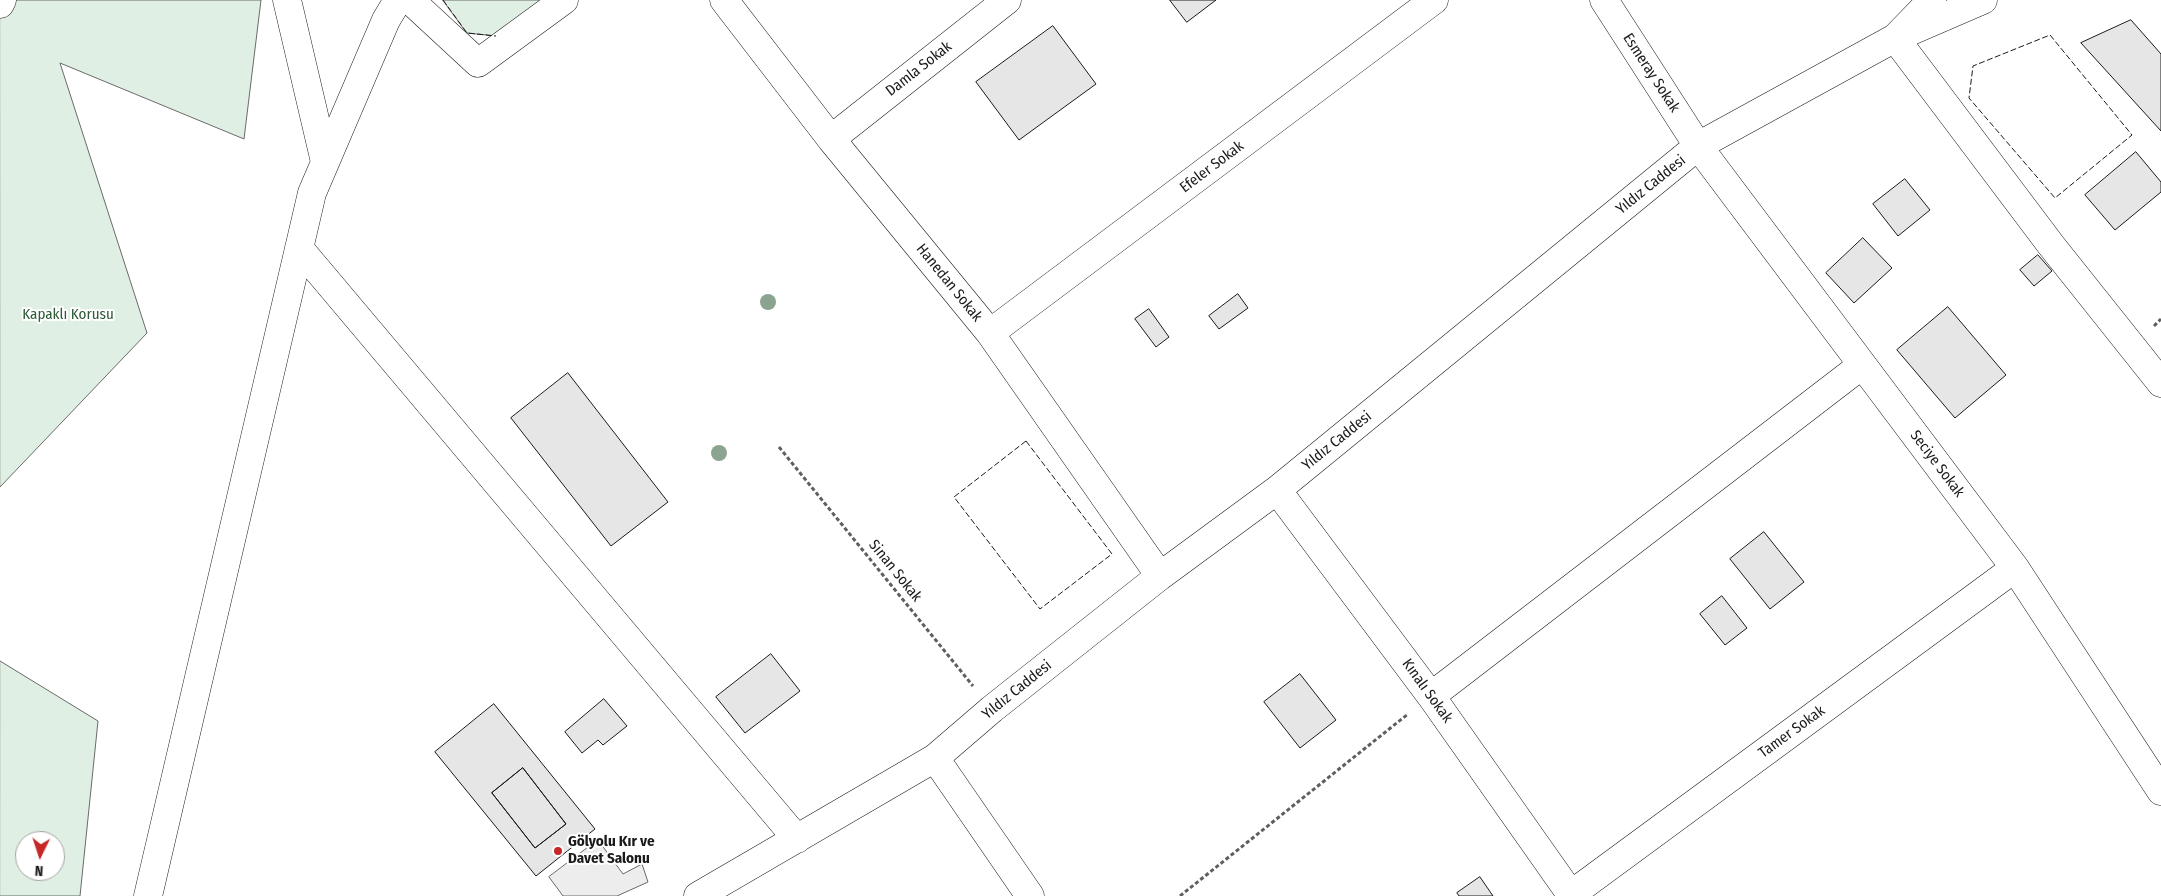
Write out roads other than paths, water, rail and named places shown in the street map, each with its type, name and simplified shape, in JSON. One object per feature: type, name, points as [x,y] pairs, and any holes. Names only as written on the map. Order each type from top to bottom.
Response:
[{"type":"street","points":[[0,4],[2,0]]},
{"type":"street","points":[[287,0],[325,162]]},
{"type":"street","points":[[148,896],[312,193],[386,20],[398,0]]},
{"type":"street","points":[[410,0],[478,63],[564,0]]},
{"type":"street","name":"Hanedan Sokak","points":[[724,0],[831,139],[990,333],[1160,576]]},
{"type":"street","name":"Damla Sokak","points":[[831,139],[1007,0]]},
{"type":"street","name":"Efeler Sokak","points":[[990,333],[1434,0]]},
{"type":"street","name":"Esmeray Sokak","points":[[1604,0],[1698,146]]},
{"type":"street","points":[[1932,0],[1895,38],[2051,245],[2161,383]]},
{"type":"street","name":"Yıldız Caddesi","points":[[698,896],[935,758],[992,709],[1160,576],[1277,490],[1698,146],[1895,38],[1983,0]]},
{"type":"street","name":"Seciye Sokak","points":[[1698,146],[2015,568],[2161,791]]},
{"type":"street","points":[[299,248],[797,839]]},
{"type":"street","points":[[1431,696],[1862,365]]},
{"type":"street","name":"Kınalı Sokak","points":[[1277,490],[1431,696],[1571,895]]},
{"type":"street","name":"Tamer Sokak","points":[[1571,895],[2015,568]]},
{"type":"street","points":[[935,758],[1030,896]]},
{"type":"place","name":"Gölyolu Kır ve Davet Salonu","points":[[558,851]]},
{"type":"park label","name":"Kapaklı Korusu","points":[[68,315]]}]
